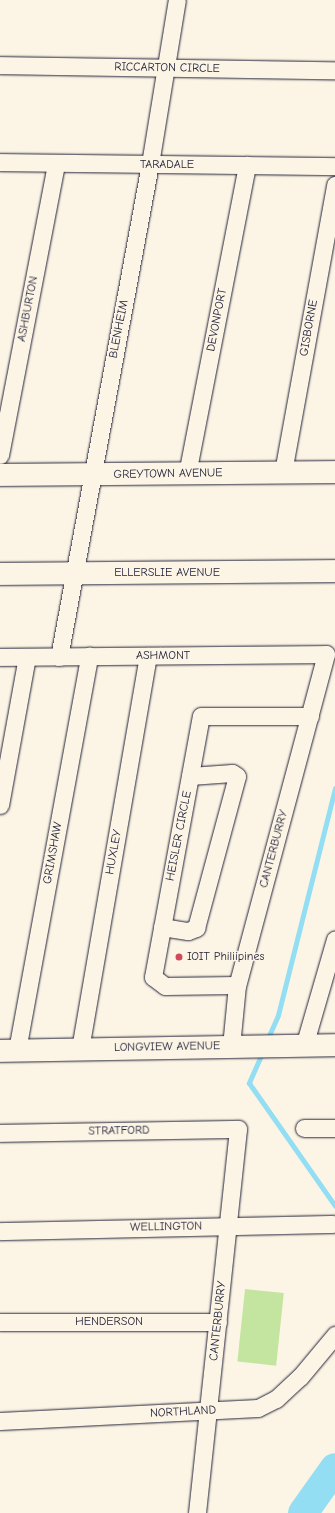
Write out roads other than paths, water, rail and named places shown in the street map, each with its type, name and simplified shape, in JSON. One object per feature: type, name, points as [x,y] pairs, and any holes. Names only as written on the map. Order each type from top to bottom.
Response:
[{"type":"street","name":"BLENHEIM","points":[[59,657],[73,573],[150,164],[178,0]]},
{"type":"street","name":"RICCARTON CIRCLE","points":[[0,65],[335,70]]},
{"type":"street","name":"TARADALE","points":[[0,162],[56,164],[335,166]]},
{"type":"street","name":"ASHBURTON","points":[[0,455],[56,164]]},
{"type":"street","name":"DEVONPORT","points":[[187,474],[246,165]]},
{"type":"street","name":"GISBORNE","points":[[283,472],[335,185]]},
{"type":"street","name":"GREYTOWN AVENUE","points":[[0,475],[335,472]]},
{"type":"street","name":"ELLERSLIE AVENUE","points":[[0,574],[335,571]]},
{"type":"street","name":"ASHMONT","points":[[0,657],[326,654]]},
{"type":"street","name":"CANTERBURRY","points":[[231,1046],[238,985],[326,654]]},
{"type":"street","name":"GRIMSHAW","points":[[9,1050],[89,656]]},
{"type":"street","name":"HUXLEY","points":[[80,1049],[148,656]]},
{"type":"street","points":[[0,805],[27,657]]},
{"type":"street","name":"HEISLER CIRCLE","points":[[238,985],[165,986],[153,977],[201,716],[310,716]]},
{"type":"street","points":[[162,927],[188,932],[196,928],[238,776],[232,773],[190,776]]},
{"type":"street","points":[[304,1046],[330,978],[335,939]]},
{"type":"street","name":"LONGVIEW AVENUE","points":[[9,1050],[335,1045]]},
{"type":"street","points":[[304,1128],[335,1128]]},
{"type":"street","name":"CANTERBURRY","points":[[197,1513],[229,1226],[238,1129]]},
{"type":"street","name":"STRATFORD","points":[[0,1133],[238,1129]]},
{"type":"street","name":"WELLINGTON","points":[[0,1231],[333,1224]]},
{"type":"street","name":"HENDERSON","points":[[0,1322],[218,1322]]},
{"type":"street","name":"NORTHLAND","points":[[0,1421],[258,1408],[276,1399],[300,1377],[335,1335]]},
{"type":"waterway","points":[[267,1040],[278,1015],[335,788]]},
{"type":"waterway","points":[[263,1051],[249,1083],[335,1206]]},
{"type":"waterway","points":[[303,1513],[335,1468]]},
{"type":"place","name":"IOIT Philiipines","points":[[179,957]]}]
